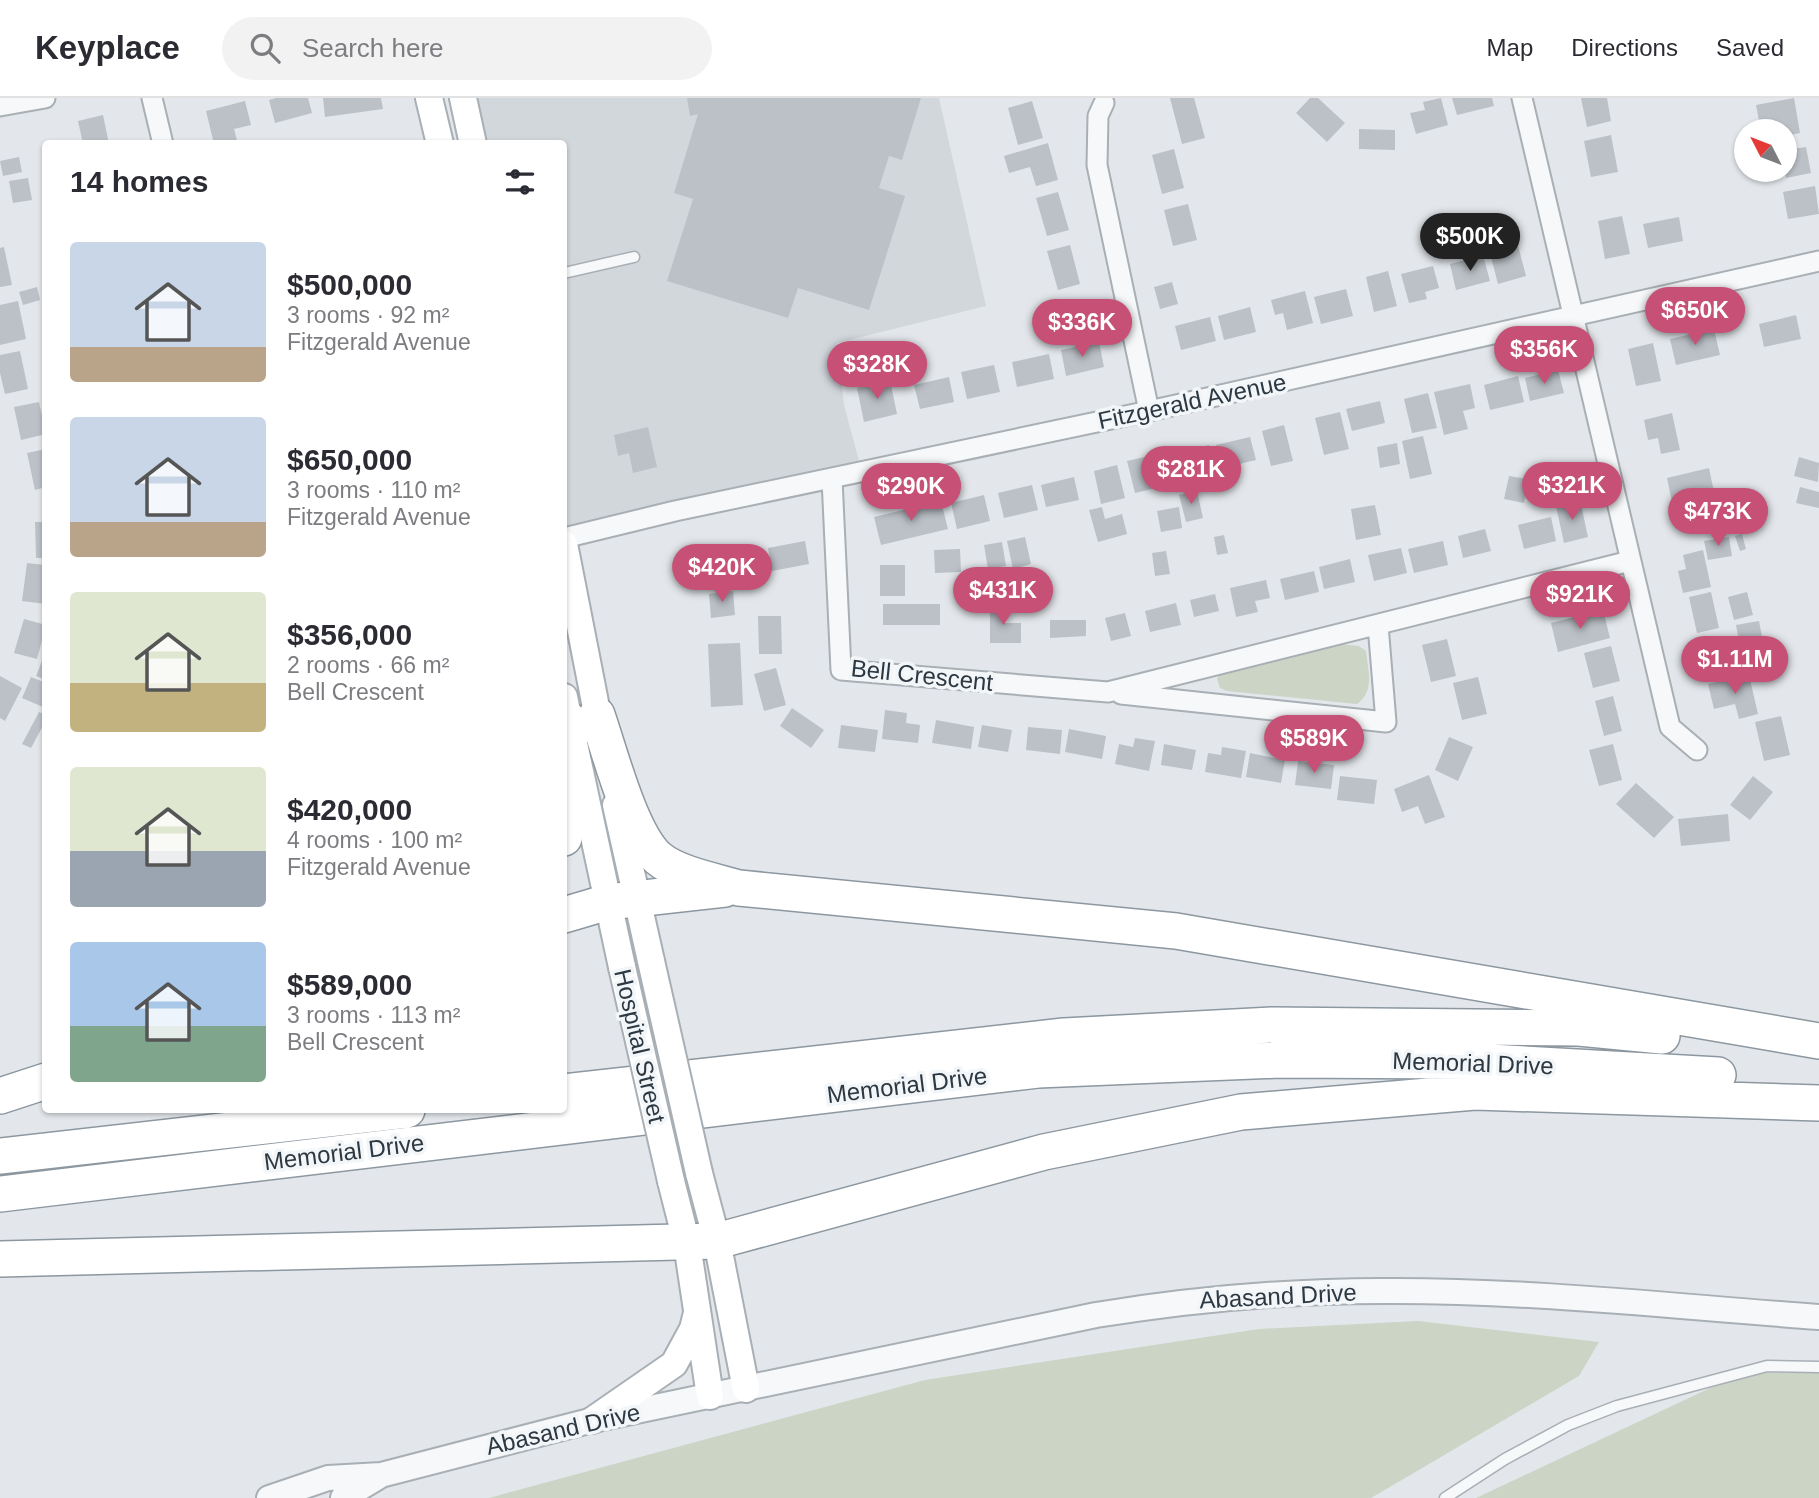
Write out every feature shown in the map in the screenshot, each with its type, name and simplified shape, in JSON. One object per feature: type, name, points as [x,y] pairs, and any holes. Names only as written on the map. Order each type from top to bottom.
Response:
[{"type":"highway","points":[[567,818],[572,786],[576,710]]},
{"type":"highway","points":[[576,710],[638,832],[659,858],[693,875],[739,888],[1175,931],[1819,1041]]},
{"type":"highway","points":[[567,914],[622,900],[739,888]]},
{"type":"highway","name":"Memorial Drive","points":[[567,1092],[718,1072],[1063,1036],[1272,1025],[1578,1028],[1819,1051]]},
{"type":"highway","name":"Memorial Drive","points":[[0,1194],[1038,1070],[1279,1060],[1471,1061],[1719,1075],[1819,1087]]},
{"type":"highway","points":[[0,1096],[42,1082]]},
{"type":"highway","points":[[0,1259],[702,1242],[1044,1152],[1241,1112],[1475,1092],[1819,1103]]},
{"type":"highway","name":"Memorial Drive","points":[[0,1156],[380,1113]]},
{"type":"main road","points":[[429,98],[439,140]]},
{"type":"main road","points":[[463,98],[472,140]]},
{"type":"main road","name":"Hospital Street","points":[[567,586],[576,710],[622,900],[651,961],[699,1173],[702,1242],[697,1313],[710,1396]]},
{"type":"main road","name":"Hospital Street","points":[[622,900],[622,967],[671,1181],[702,1242]]},
{"type":"main road","points":[[702,1242],[746,1389]]},
{"type":"main road","points":[[593,1420],[674,1364],[693,1329],[697,1313]]},
{"type":"street","points":[[0,106],[45,98]]},
{"type":"street","points":[[152,98],[162,140]]},
{"type":"street","points":[[1522,98],[1670,727],[1697,750]]},
{"type":"street","points":[[1104,103],[1098,116],[1097,165],[1149,411]]},
{"type":"street","name":"Fitzgerald Avenue","points":[[567,537],[675,511],[1149,411],[1819,261]]},
{"type":"street","name":"Bell Crescent","points":[[832,479],[841,670],[1108,692],[1386,722],[1378,625]]},
{"type":"street","name":"Bell Crescent","points":[[1108,692],[1630,561]]},
{"type":"street","name":"Abasand Drive","points":[[270,1498],[328,1478],[381,1475],[593,1420],[1096,1315],[1174,1303],[1340,1291],[1458,1292],[1819,1317]]},
{"type":"street","name":"Abasand Drive","points":[[342,1498],[381,1475]]},
{"type":"lane","points":[[567,272],[634,257]]},
{"type":"lane","points":[[1445,1498],[1505,1459],[1568,1425],[1618,1406],[1767,1366],[1819,1367]]},
{"type":"shaded area","points":[[463,98],[939,98],[986,306],[837,343],[844,405],[862,472],[567,537],[567,140],[472,140]]},
{"type":"green space","points":[[1340,644],[1359,646],[1366,651],[1368,687],[1363,699],[1357,704],[1227,691],[1220,688],[1217,679],[1220,673]]},
{"type":"green space","points":[[1418,1321],[1599,1342],[1579,1376],[1371,1498],[489,1498],[925,1380],[1259,1329]]},
{"type":"green space","points":[[1742,1373],[1819,1373],[1819,1498],[1476,1498]]},
{"type":"building","points":[[308,98],[312,113],[275,123],[269,100]]},
{"type":"building","points":[[323,98],[381,98],[383,109],[325,117]]},
{"type":"building","points":[[687,98],[921,98],[902,160],[889,156],[879,188],[905,196],[869,310],[798,288],[788,318],[667,281],[693,199],[674,193],[698,114],[690,116]]},
{"type":"building","points":[[1170,98],[1194,98],[1205,138],[1182,144]]},
{"type":"building","points":[[1310,98],[1318,98],[1345,123],[1327,142],[1296,113]]},
{"type":"building","points":[[1441,98],[1448,125],[1416,134],[1410,113],[1425,110],[1423,102]]},
{"type":"building","points":[[1452,98],[1492,98],[1494,106],[1457,115]]},
{"type":"building","points":[[1581,98],[1607,98],[1611,121],[1587,127]]},
{"type":"building","points":[[1794,98],[1800,133],[1797,134],[1797,119],[1759,119],[1756,105]]},
{"type":"building","points":[[245,101],[251,125],[234,129],[237,140],[213,140],[206,111]]},
{"type":"building","points":[[1032,101],[1043,138],[1018,145],[1008,108]]},
{"type":"building","points":[[103,115],[108,140],[82,140],[78,121]]},
{"type":"building","points":[[1359,129],[1395,130],[1395,150],[1359,149]]},
{"type":"building","points":[[1611,135],[1618,172],[1591,177],[1584,141]]},
{"type":"building","points":[[1048,143],[1058,180],[1036,186],[1030,167],[1009,173],[1004,156]]},
{"type":"building","points":[[1806,147],[1811,173],[1797,176],[1797,148]]},
{"type":"building","points":[[1174,149],[1184,188],[1162,194],[1152,155]]},
{"type":"building","points":[[19,157],[22,172],[3,176],[0,161]]},
{"type":"building","points":[[28,178],[32,200],[13,203],[9,181]]},
{"type":"building","points":[[1815,186],[1819,214],[1788,219],[1783,192]]},
{"type":"building","points":[[1058,192],[1069,230],[1047,236],[1036,198]]},
{"type":"building","points":[[1188,204],[1197,240],[1173,246],[1164,210]]},
{"type":"building","points":[[1622,216],[1630,254],[1605,259],[1598,221]]},
{"type":"building","points":[[1679,217],[1683,241],[1648,248],[1643,224]]},
{"type":"building","points":[[1511,219],[1526,276],[1498,284],[1483,226]]},
{"type":"building","points":[[1070,245],[1080,284],[1058,290],[1047,251]]},
{"type":"building","points":[[4,247],[12,285],[0,287],[0,248]]},
{"type":"building","points":[[1483,255],[1490,281],[1456,290],[1450,264]]},
{"type":"building","points":[[1433,266],[1439,288],[1425,292],[1427,299],[1409,303],[1401,274]]},
{"type":"building","points":[[1388,271],[1397,306],[1374,312],[1366,277]]},
{"type":"building","points":[[1172,282],[1178,304],[1160,309],[1154,287]]},
{"type":"building","points":[[37,287],[40,300],[23,305],[19,292]]},
{"type":"building","points":[[1346,289],[1353,316],[1321,324],[1314,297]]},
{"type":"building","points":[[1305,291],[1313,323],[1287,330],[1283,313],[1275,315],[1271,300]]},
{"type":"building","points":[[18,301],[26,339],[0,345],[0,305]]},
{"type":"building","points":[[1250,307],[1256,332],[1224,340],[1218,316]]},
{"type":"building","points":[[1796,315],[1801,339],[1764,347],[1759,324]]},
{"type":"building","points":[[1210,317],[1216,341],[1181,350],[1175,326]]},
{"type":"building","points":[[1714,329],[1720,355],[1676,365],[1670,339]]},
{"type":"building","points":[[1099,342],[1104,367],[1066,376],[1061,350]]},
{"type":"building","points":[[1653,343],[1661,381],[1636,386],[1628,349]]},
{"type":"building","points":[[20,351],[28,389],[5,394],[0,373],[0,355]]},
{"type":"building","points":[[1049,354],[1054,379],[1017,387],[1012,362]]},
{"type":"building","points":[[994,365],[1000,392],[967,399],[961,372]]},
{"type":"building","points":[[1558,370],[1564,393],[1530,401],[1525,378]]},
{"type":"building","points":[[1518,376],[1524,402],[1490,410],[1484,385]]},
{"type":"building","points":[[949,377],[954,402],[920,409],[914,385]]},
{"type":"building","points":[[890,380],[897,414],[864,422],[857,388]]},
{"type":"building","points":[[1470,384],[1475,408],[1463,411],[1468,429],[1444,435],[1434,392]]},
{"type":"building","points":[[1428,393],[1437,428],[1412,433],[1404,399]]},
{"type":"building","points":[[1380,401],[1385,423],[1352,431],[1346,409]]},
{"type":"building","points":[[39,402],[42,435],[21,440],[14,407]]},
{"type":"building","points":[[1340,412],[1349,449],[1324,455],[1315,418]]},
{"type":"building","points":[[1672,413],[1680,450],[1661,454],[1658,438],[1648,440],[1644,420]]},
{"type":"building","points":[[1284,425],[1293,461],[1271,466],[1262,431]]},
{"type":"building","points":[[648,427],[657,467],[633,473],[629,453],[618,456],[614,435]]},
{"type":"building","points":[[1423,436],[1432,474],[1410,479],[1402,441]]},
{"type":"building","points":[[1250,437],[1256,460],[1222,468],[1216,445]]},
{"type":"building","points":[[1397,443],[1400,464],[1380,468],[1377,447]]},
{"type":"building","points":[[1209,445],[1215,470],[1182,478],[1176,453]]},
{"type":"building","points":[[42,450],[42,488],[35,490],[27,453]]},
{"type":"building","points":[[1153,455],[1160,487],[1135,493],[1127,461]]},
{"type":"building","points":[[1799,457],[1819,463],[1818,482],[1794,476]]},
{"type":"building","points":[[1117,465],[1125,498],[1101,504],[1094,471]]},
{"type":"building","points":[[1709,468],[1714,492],[1672,502],[1667,478]]},
{"type":"building","points":[[1509,476],[1528,479],[1524,503],[1504,499]]},
{"type":"building","points":[[1074,477],[1079,500],[1046,507],[1041,485]]},
{"type":"building","points":[[1032,485],[1038,510],[1004,518],[998,493]]},
{"type":"building","points":[[1800,487],[1819,492],[1819,508],[1796,503]]},
{"type":"building","points":[[1197,491],[1203,518],[1186,522],[1179,495]]},
{"type":"building","points":[[984,495],[990,521],[957,529],[951,503]]},
{"type":"building","points":[[1580,500],[1588,537],[1564,543],[1556,506]]},
{"type":"building","points":[[941,501],[948,529],[881,545],[874,517]]},
{"type":"building","points":[[1375,505],[1381,535],[1356,540],[1351,509]]},
{"type":"building","points":[[1102,507],[1105,519],[1122,514],[1127,534],[1098,542],[1089,510]]},
{"type":"building","points":[[1179,507],[1182,528],[1161,532],[1157,511]]},
{"type":"building","points":[[1551,517],[1556,541],[1524,549],[1518,525]]},
{"type":"building","points":[[35,522],[42,522],[42,558],[36,558]]},
{"type":"building","points":[[1485,529],[1491,551],[1463,558],[1458,536]]},
{"type":"building","points":[[1742,534],[1746,549],[1740,551],[1735,536]]},
{"type":"building","points":[[1224,535],[1228,553],[1217,555],[1214,537]]},
{"type":"building","points":[[1025,537],[1031,564],[1013,569],[1007,541]]},
{"type":"building","points":[[1729,537],[1732,556],[1708,560],[1704,541]]},
{"type":"building","points":[[805,541],[809,564],[772,571],[768,548]]},
{"type":"building","points":[[1443,541],[1448,565],[1414,573],[1408,549]]},
{"type":"building","points":[[1002,542],[1006,566],[988,569],[984,545]]},
{"type":"building","points":[[754,547],[759,573],[721,581],[716,555]]},
{"type":"building","points":[[1401,548],[1407,573],[1374,581],[1368,555]]},
{"type":"building","points":[[960,549],[961,572],[935,573],[934,550]]},
{"type":"building","points":[[1703,550],[1711,587],[1683,593],[1678,571],[1686,569],[1683,555]]},
{"type":"building","points":[[1166,551],[1170,574],[1155,576],[1152,553]]},
{"type":"building","points":[[1350,559],[1355,582],[1324,589],[1319,567]]},
{"type":"building","points":[[27,563],[42,565],[42,604],[22,601]]},
{"type":"building","points":[[880,565],[905,565],[905,596],[880,596]]},
{"type":"building","points":[[1314,571],[1319,592],[1285,600],[1280,579]]},
{"type":"building","points":[[1266,580],[1270,598],[1255,601],[1258,612],[1236,617],[1230,588]]},
{"type":"building","points":[[733,591],[735,615],[711,618],[709,594]]},
{"type":"building","points":[[1711,592],[1719,628],[1697,633],[1689,597]]},
{"type":"building","points":[[1747,592],[1753,615],[1734,620],[1728,597]]},
{"type":"building","points":[[1215,594],[1219,611],[1194,617],[1190,600]]},
{"type":"building","points":[[1176,603],[1181,625],[1150,632],[1145,611]]},
{"type":"building","points":[[883,604],[940,604],[940,625],[883,625]]},
{"type":"building","points":[[1005,604],[1005,623],[1021,623],[1021,643],[990,643],[990,605]]},
{"type":"building","points":[[1603,610],[1610,638],[1558,652],[1551,623]]},
{"type":"building","points":[[1125,613],[1131,636],[1111,641],[1105,618]]},
{"type":"building","points":[[758,616],[781,616],[782,654],[759,654]]},
{"type":"building","points":[[24,619],[42,624],[42,640],[37,659],[14,653]]},
{"type":"building","points":[[1050,620],[1086,620],[1086,636],[1050,638]]},
{"type":"building","points":[[1759,621],[1763,642],[1740,646],[1736,625]]},
{"type":"building","points":[[1725,637],[1734,673],[1706,680],[1701,658],[1709,656],[1706,641]]},
{"type":"building","points":[[1447,639],[1456,676],[1431,682],[1422,645]]},
{"type":"building","points":[[740,643],[743,705],[711,707],[708,644]]},
{"type":"building","points":[[1611,646],[1620,681],[1593,688],[1584,653]]},
{"type":"building","points":[[42,661],[42,678],[36,676]]},
{"type":"building","points":[[776,668],[786,705],[764,711],[754,674]]},
{"type":"building","points":[[1749,675],[1758,714],[1739,719],[1735,704],[1714,709],[1708,684]]},
{"type":"building","points":[[0,676],[22,688],[5,721],[0,718]]},
{"type":"building","points":[[31,677],[42,681],[42,707],[22,698]]},
{"type":"building","points":[[1478,677],[1487,714],[1462,720],[1453,683]]},
{"type":"building","points":[[1613,696],[1622,731],[1604,736],[1595,701]]},
{"type":"building","points":[[792,708],[824,730],[811,748],[780,726]]},
{"type":"building","points":[[885,710],[907,713],[906,723],[920,725],[918,743],[882,739]]},
{"type":"building","points":[[39,712],[42,713],[42,727],[31,748],[22,744]]},
{"type":"building","points":[[1781,716],[1790,755],[1764,761],[1755,722]]},
{"type":"building","points":[[936,720],[974,727],[971,749],[932,743]]},
{"type":"building","points":[[841,725],[878,730],[875,752],[838,748]]},
{"type":"building","points":[[982,725],[1012,730],[1008,752],[978,747]]},
{"type":"building","points":[[1028,727],[1062,730],[1060,754],[1026,750]]},
{"type":"building","points":[[1069,729],[1106,736],[1102,759],[1065,752]]},
{"type":"building","points":[[1449,737],[1473,747],[1458,781],[1435,770]]},
{"type":"building","points":[[1135,738],[1155,741],[1149,771],[1115,764],[1119,744],[1133,747]]},
{"type":"building","points":[[1164,744],[1196,750],[1192,770],[1161,765]]},
{"type":"building","points":[[1613,744],[1622,780],[1599,786],[1589,750]]},
{"type":"building","points":[[1222,747],[1246,751],[1241,778],[1205,772],[1208,753],[1221,755]]},
{"type":"building","points":[[1250,753],[1285,760],[1281,783],[1246,777]]},
{"type":"building","points":[[1298,761],[1334,765],[1331,789],[1295,785]]},
{"type":"building","points":[[1429,775],[1445,817],[1425,824],[1418,806],[1402,812],[1394,789]]},
{"type":"building","points":[[1340,776],[1377,780],[1374,804],[1337,800]]},
{"type":"building","points":[[1753,776],[1773,792],[1750,820],[1730,805]]},
{"type":"building","points":[[1636,783],[1674,817],[1654,838],[1616,804]]},
{"type":"building","points":[[1728,814],[1730,841],[1681,846],[1678,819]]}]
